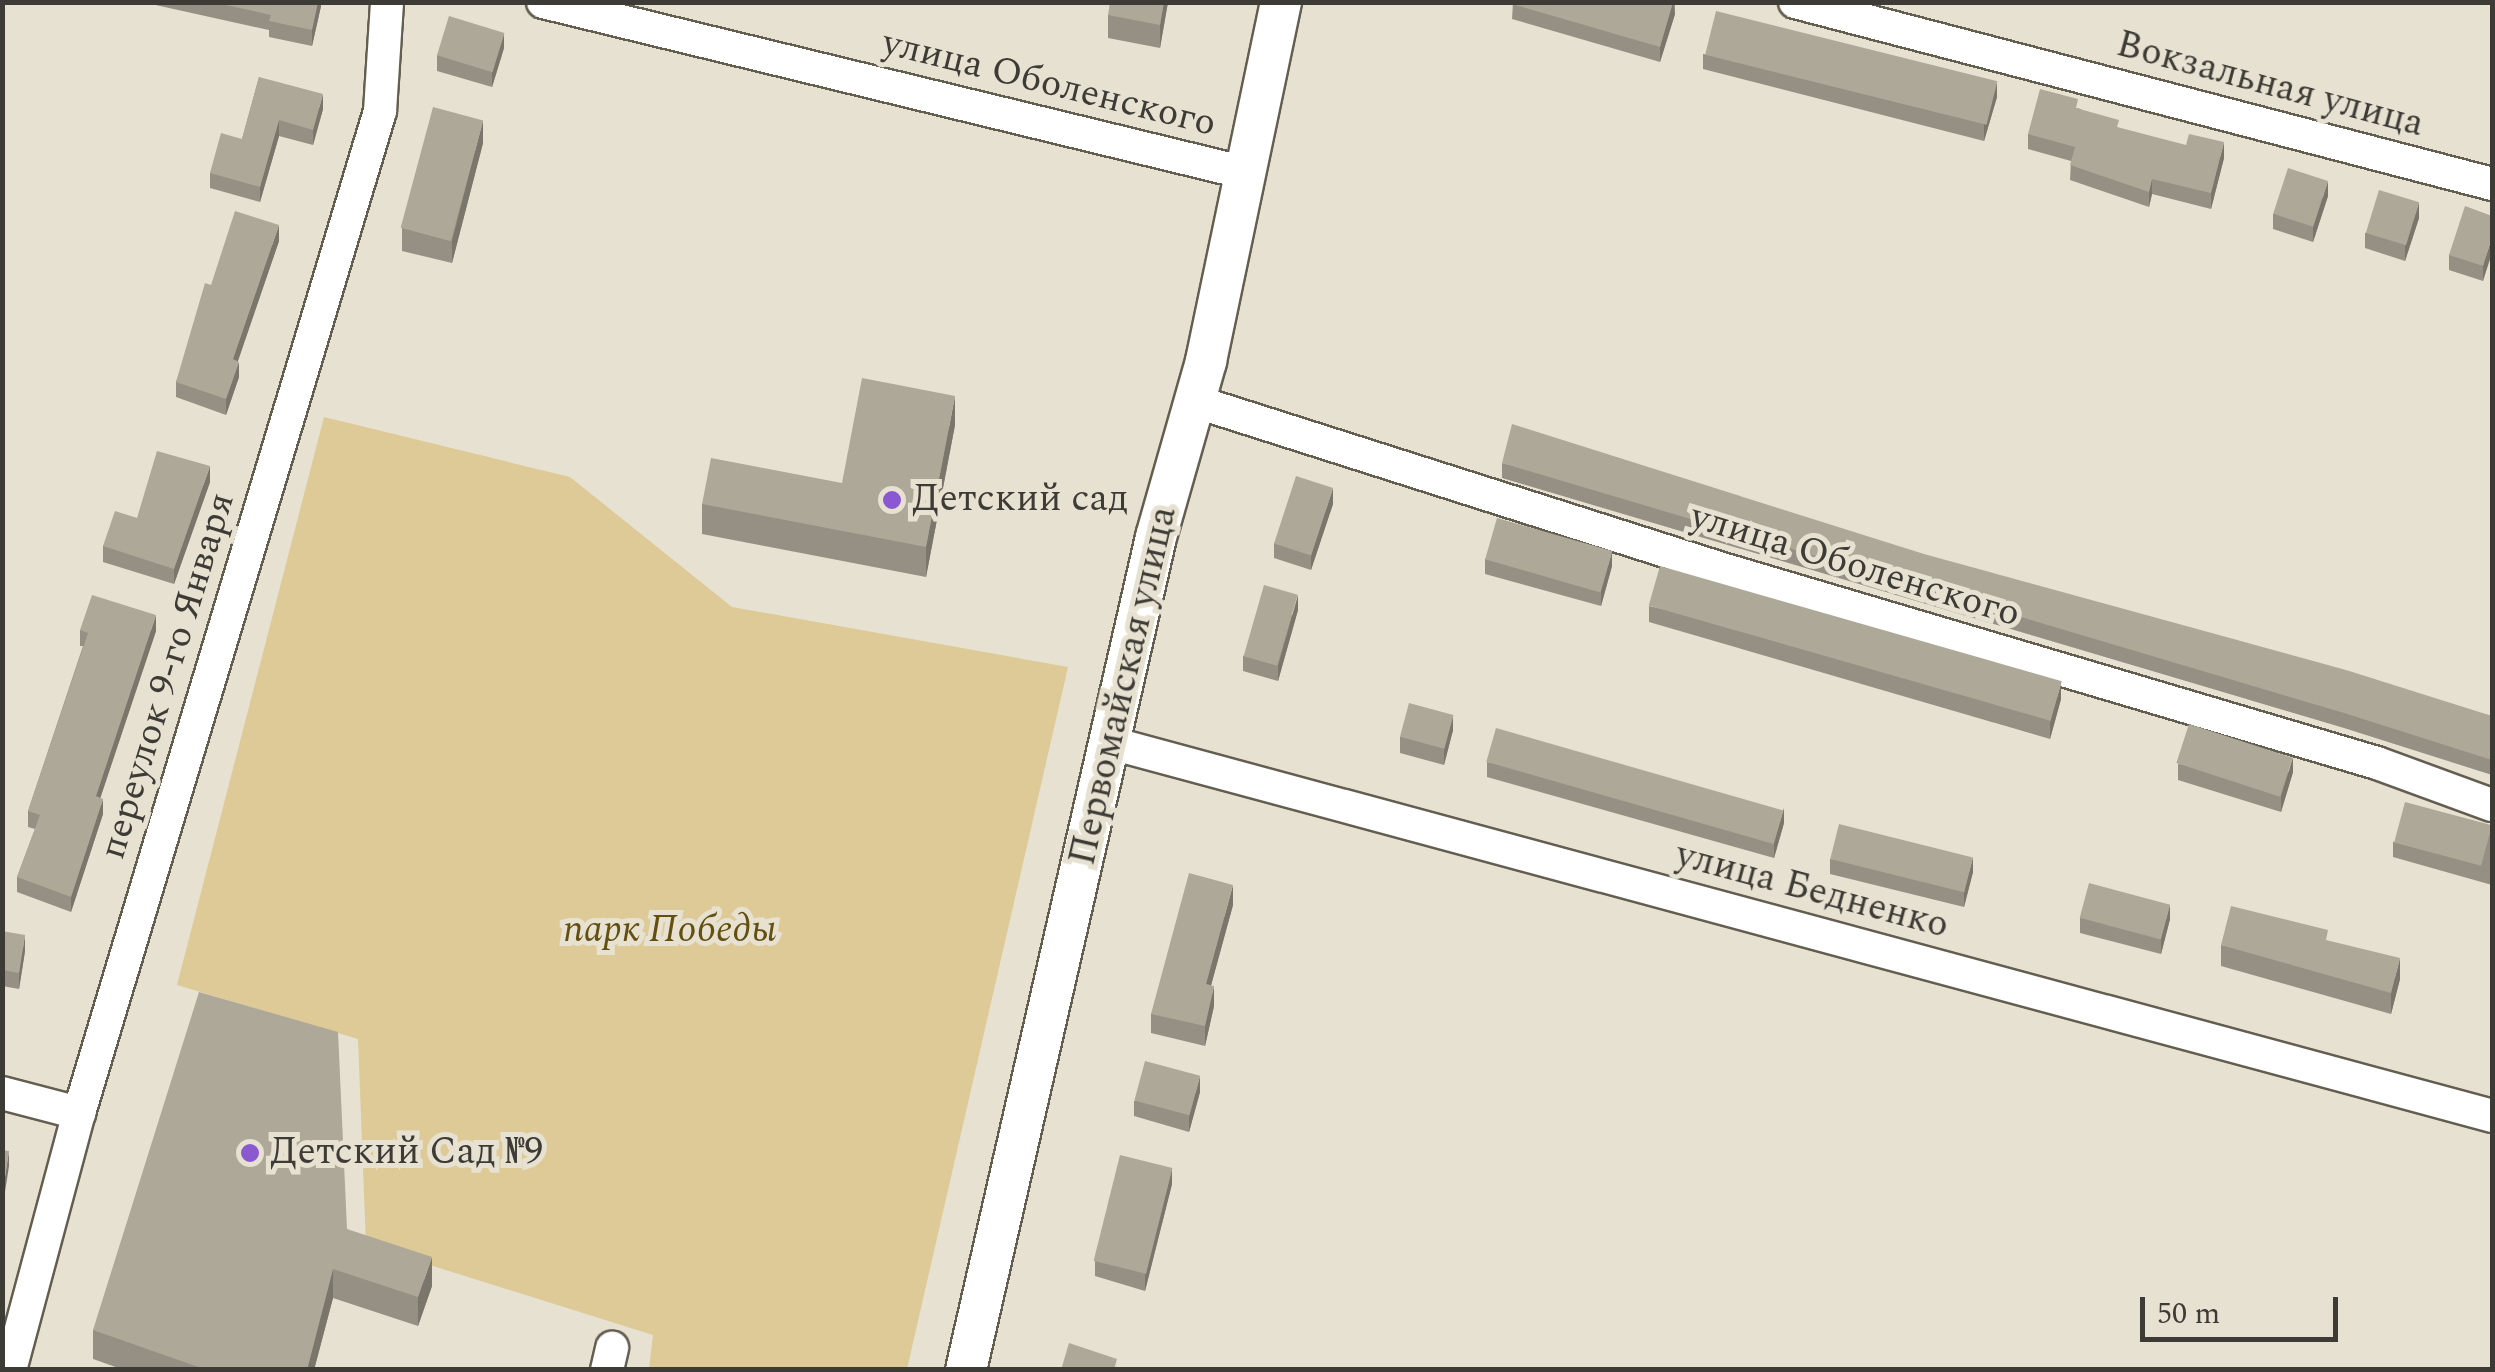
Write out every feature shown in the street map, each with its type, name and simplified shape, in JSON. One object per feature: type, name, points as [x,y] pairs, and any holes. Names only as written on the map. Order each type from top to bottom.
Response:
[{"type":"main road","name":"Первомайская улица","points":[[966,1370],[1156,537],[1194,401],[1281,2]]},
{"type":"street","name":"переулок 9-го Января","points":[[10,1370],[78,1113],[380,111],[387,2]]},
{"type":"street","name":"улица Оболенского","points":[[543,2],[1246,173]]},
{"type":"street","name":"Вокзальная улица","points":[[1795,2],[2492,184]]},
{"type":"street","name":"улица Оболенского","points":[[1194,401],[1722,569],[2378,763],[2492,804]]},
{"type":"street","name":"улица Бедненко","points":[[1111,743],[2492,1116]]},
{"type":"street","points":[[2,1092],[78,1113]]},
{"type":"green space","name":"парк Победы","points":[[324,417],[570,477],[732,607],[1068,667],[907,1369],[649,1369],[653,1335],[366,1245],[358,1039],[177,985]]},
{"type":"building","points":[[213,2],[318,2],[312,30],[269,21],[271,15]]},
{"type":"building","points":[[1110,2],[1164,2],[1160,25],[1108,15]]},
{"type":"building","points":[[1513,2],[1673,2],[1660,47]]},
{"type":"building","points":[[1716,11],[1997,81],[1986,125],[1705,55]]},
{"type":"building","points":[[449,16],[504,33],[492,72],[437,55]]},
{"type":"building","points":[[259,77],[323,94],[313,130],[279,120],[260,187],[210,173],[221,133],[242,139]]},
{"type":"building","points":[[2040,89],[2078,99],[2076,108],[2119,120],[2117,127],[2186,145],[2189,134],[2224,142],[2211,193],[2152,179],[2149,192],[2070,165],[2075,147],[2028,134]]},
{"type":"building","points":[[433,107],[483,120],[451,241],[401,228]]},
{"type":"building","points":[[2288,168],[2328,181],[2313,227],[2273,214]]},
{"type":"building","points":[[2379,190],[2419,202],[2406,245],[2366,233]]},
{"type":"building","points":[[2465,206],[2492,216],[2492,237],[2483,266],[2449,255]]},
{"type":"building","points":[[235,211],[279,225],[233,359],[239,362],[226,399],[176,382],[205,283],[211,285]]},
{"type":"building","name":"Детский сад","points":[[862,378],[955,396],[926,547],[702,504],[711,458],[842,483]]},
{"type":"building","points":[[1512,424],[1924,554],[2346,670],[2492,716],[2492,760],[1502,463]]},
{"type":"building","points":[[157,451],[210,466],[174,569],[103,546],[115,511],[137,518]]},
{"type":"building","points":[[1296,476],[1333,488],[1311,556],[1274,544]]},
{"type":"building","points":[[1497,518],[1612,551],[1600,592],[1485,559]]},
{"type":"building","points":[[1660,566],[2062,681],[2051,721],[1649,605]]},
{"type":"building","points":[[1264,585],[1298,595],[1277,666],[1244,656]]},
{"type":"building","points":[[92,595],[156,615],[96,796],[103,799],[71,897],[17,877],[40,815],[28,811],[88,633],[80,630]]},
{"type":"building","points":[[1409,703],[1453,715],[1444,749],[1400,737]]},
{"type":"building","points":[[2189,724],[2293,758],[2280,797],[2176,763]]},
{"type":"building","points":[[1496,728],[1783,810],[1774,844],[1486,762]]},
{"type":"building","points":[[2405,802],[2492,825],[2481,866],[2394,843]]},
{"type":"building","points":[[1839,824],[1973,857],[1964,892],[1830,859]]},
{"type":"building","points":[[1189,873],[1233,885],[1206,984],[1214,986],[1205,1026],[1151,1014]]},
{"type":"building","points":[[2089,883],[2170,905],[2161,940],[2080,918]]},
{"type":"building","points":[[2231,906],[2328,930],[2326,940],[2400,958],[2391,993],[2221,945]]},
{"type":"building","points":[[2,931],[25,935],[19,973],[2,970]]},
{"type":"building","name":"Детский Сад №9","points":[[199,992],[338,1032],[347,1229],[432,1257],[418,1297],[333,1269],[307,1370],[207,1370],[93,1330]]},
{"type":"building","points":[[1145,1061],[1200,1076],[1189,1115],[1134,1101]]},
{"type":"building","points":[[2,1150],[9,1151],[4,1183],[2,1183]]},
{"type":"building","points":[[1120,1155],[1172,1168],[1146,1274],[1094,1261]]},
{"type":"building","points":[[1069,1343],[1117,1359],[1114,1370],[1061,1370]]},
{"type":"place","name":"Детский сад","points":[[892,500]]},
{"type":"place","name":"Детский Сад №9","points":[[250,1153]]}]
